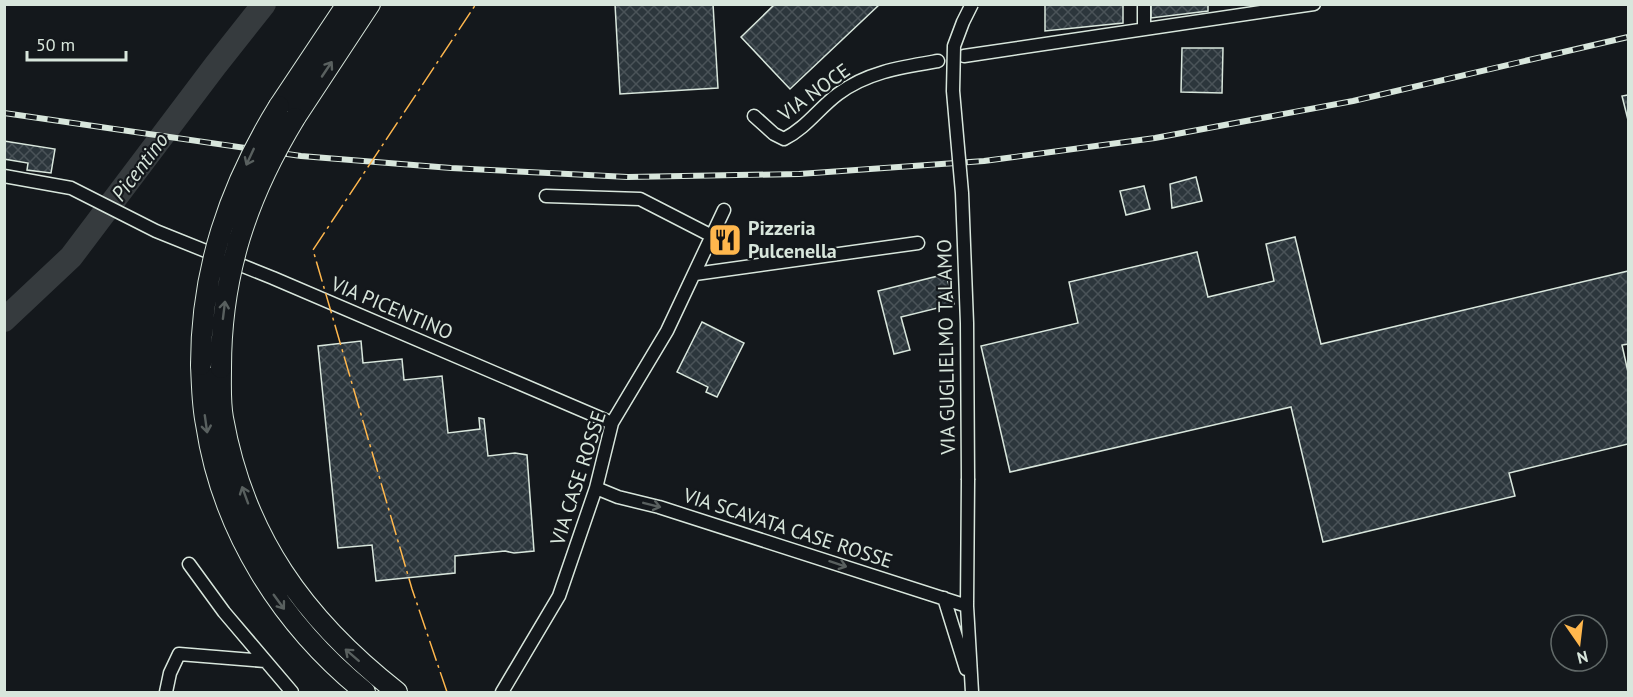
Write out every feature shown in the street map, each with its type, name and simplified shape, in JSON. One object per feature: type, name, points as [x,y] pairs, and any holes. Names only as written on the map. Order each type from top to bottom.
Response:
[{"type":"highway","points":[[346,4],[287,112],[278,146],[257,188],[236,246],[224,304],[221,337],[223,416],[233,463],[256,523],[273,557],[297,593],[322,624],[344,647],[397,693]]},
{"type":"highway","points":[[365,693],[321,653],[290,617],[264,581],[242,542],[219,482],[208,442],[201,365],[207,290],[225,215],[257,143],[287,112],[370,4]]},
{"type":"street","name":"VIA GUGLIELMO TALAMO","points":[[972,4],[954,46],[953,91],[962,193],[967,323],[967,606],[972,691]]},
{"type":"street","points":[[1144,4],[1144,29]]},
{"type":"street","points":[[964,56],[1314,4]]},
{"type":"street","name":"VIA NOCE","points":[[754,116],[774,134],[784,139],[796,133],[838,93],[867,77],[881,71],[938,61]]},
{"type":"street","name":"VIA PICENTINO","points":[[4,176],[71,188],[156,231],[273,278],[612,423]]},
{"type":"street","points":[[546,196],[640,199],[712,236]]},
{"type":"street","name":"VIA CASE ROSSE","points":[[502,693],[559,596],[596,488],[612,423],[667,331],[724,210]]},
{"type":"street","points":[[695,274],[918,243]]},
{"type":"street","name":"VIA SCAVATA CASE ROSSE","points":[[596,488],[618,497],[659,507],[967,606]]},
{"type":"street","points":[[189,564],[224,612],[292,693]]},
{"type":"street","points":[[944,598],[972,691]]},
{"type":"street","points":[[166,693],[170,673],[179,654],[265,661]]},
{"type":"building","points":[[615,4],[713,4],[718,88],[620,94]]},
{"type":"building","points":[[775,4],[880,4],[790,89],[741,37]]},
{"type":"building","points":[[1045,4],[1123,4],[1123,23],[1045,31]]},
{"type":"building","points":[[1151,4],[1208,4],[1208,11],[1151,18]]},
{"type":"building","points":[[1182,48],[1223,48],[1222,93],[1181,92]]},
{"type":"building","points":[[1628,95],[1628,120],[1622,96]]},
{"type":"building","points":[[4,141],[55,149],[51,173],[27,170],[28,163],[4,159]]},
{"type":"building","points":[[1196,177],[1202,201],[1172,208],[1170,184]]},
{"type":"building","points":[[1144,186],[1150,209],[1126,215],[1120,191]]},
{"type":"building","points":[[1295,237],[1321,344],[1628,271],[1628,344],[1622,345],[1628,372],[1628,444],[1509,473],[1515,496],[1323,542],[1291,407],[1010,472],[981,346],[1078,323],[1069,282],[1197,252],[1208,297],[1274,281],[1266,244]]},
{"type":"building","points":[[946,274],[954,304],[901,317],[910,350],[894,354],[878,291]]},
{"type":"building","points":[[702,322],[744,343],[717,397],[706,392],[708,387],[677,372]]},
{"type":"building","points":[[361,341],[363,363],[402,359],[404,380],[442,376],[448,433],[480,429],[479,418],[484,419],[488,456],[515,453],[527,455],[534,551],[514,553],[505,551],[455,556],[455,573],[376,581],[372,545],[338,548],[318,346]]},
{"type":"waterway","name":"Picentino","points":[[4,320],[71,257],[264,4]]},
{"type":"railway","points":[[4,113],[301,156],[451,168],[628,177],[799,174],[984,161],[1155,138],[1353,101],[1628,37]]},
{"type":"power","points":[[447,692],[412,589],[313,250],[476,4]]},
{"type":"place","name":"Pizzeria Pulcenella","points":[[725,240]]}]
